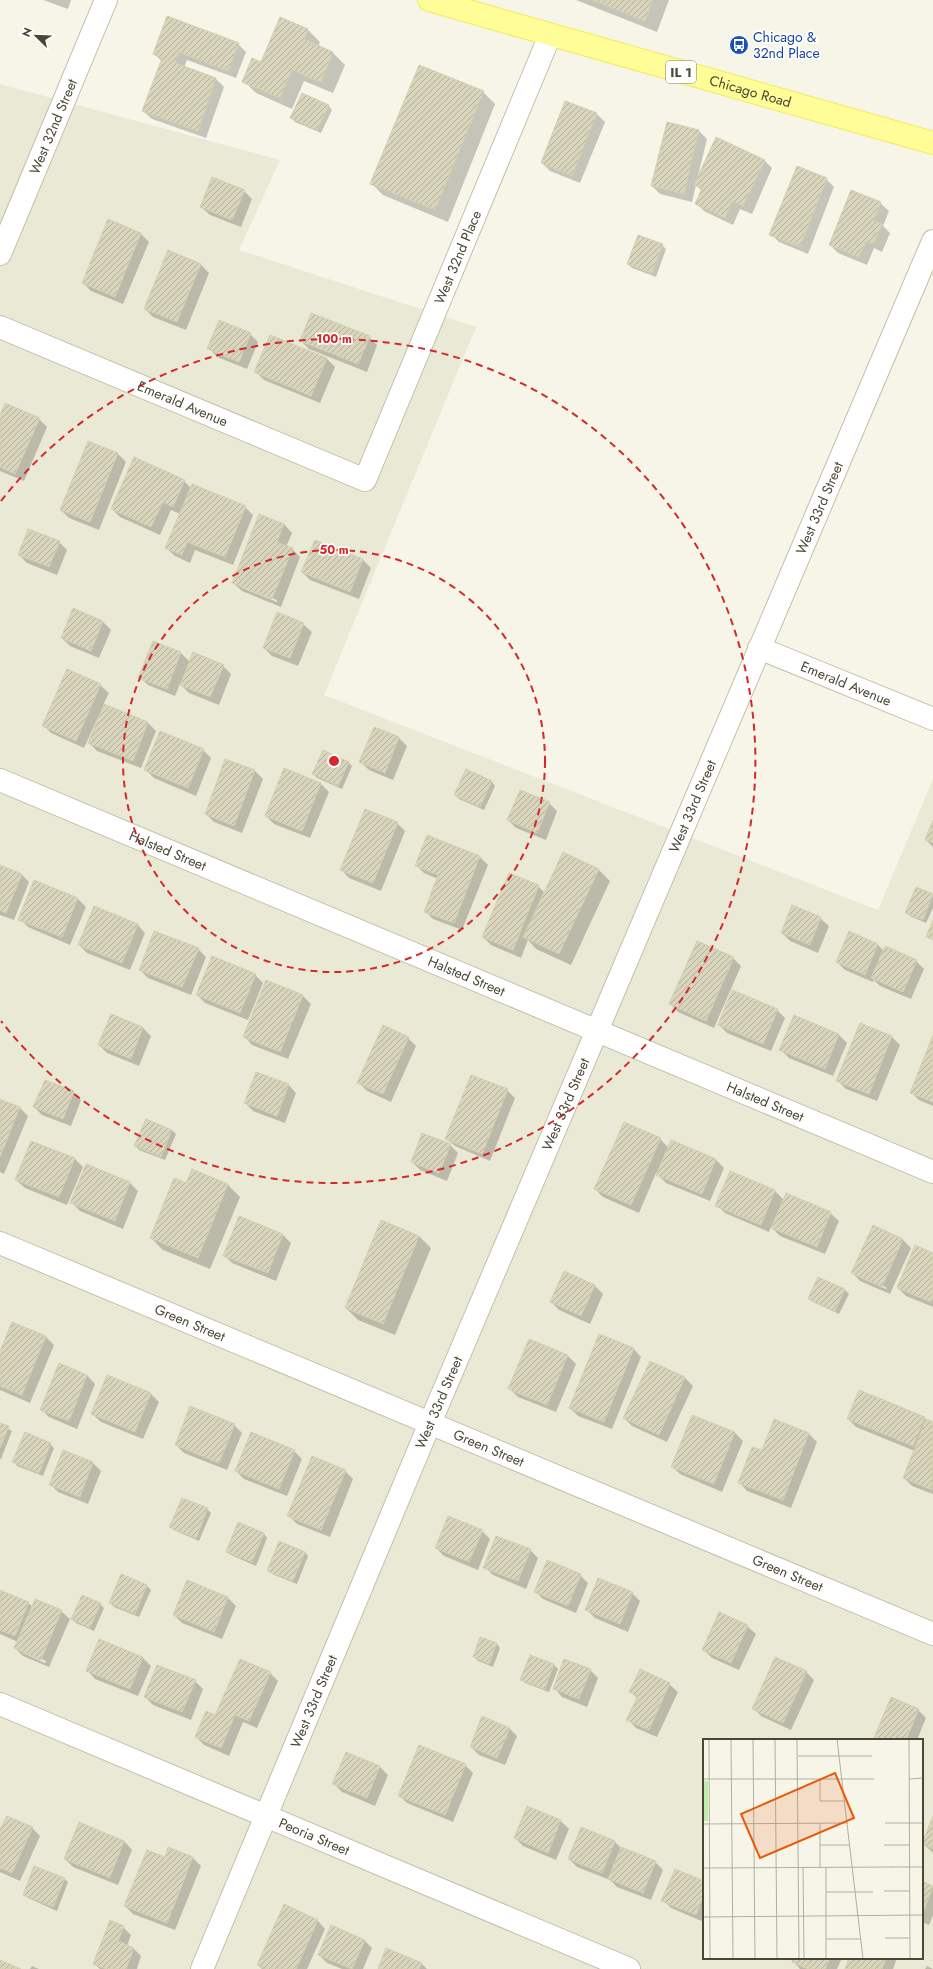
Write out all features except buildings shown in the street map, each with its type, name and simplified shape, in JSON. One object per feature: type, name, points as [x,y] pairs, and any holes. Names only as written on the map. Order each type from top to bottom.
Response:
[{"type":"main road","name":"Chicago Road","points":[[429,0],[933,143]]},
{"type":"street","name":"West 32nd Street","points":[[0,254],[106,0]]},
{"type":"street","name":"West 32nd Place","points":[[365,480],[550,35]]},
{"type":"street","name":"West 33rd Street","points":[[202,1969],[430,1423],[933,241]]},
{"type":"street","name":"Emerald Avenue","points":[[0,327],[365,480]]},
{"type":"street","name":"Emerald Avenue","points":[[759,648],[933,719]]},
{"type":"street","name":"Halsted Street","points":[[0,780],[933,1172]]},
{"type":"street","name":"Green Street","points":[[0,1243],[933,1634]]},
{"type":"street","name":"Peoria Street","points":[[0,1704],[629,1969]]},
{"type":"shaded area","points":[[0,84],[280,160],[239,250],[476,327],[324,695],[878,910],[933,779],[933,1969],[0,1969]]},
{"type":"place","name":"Chicago & 32nd Place","points":[[739,45]]}]
